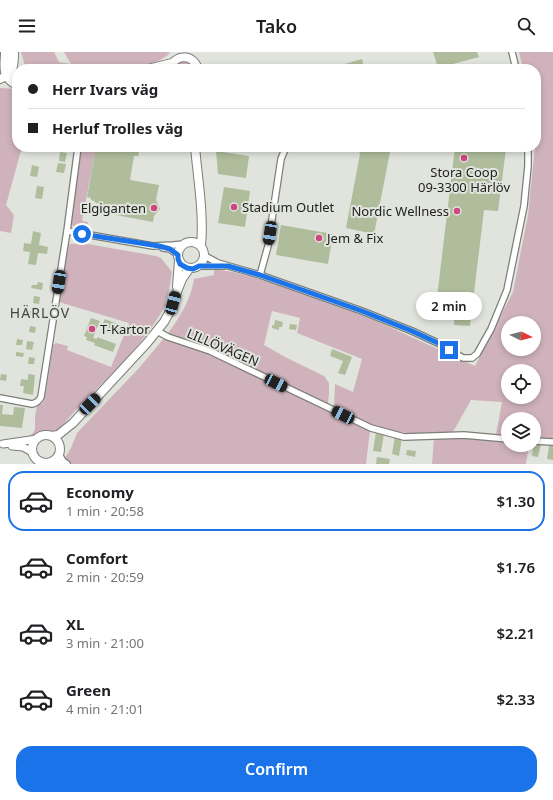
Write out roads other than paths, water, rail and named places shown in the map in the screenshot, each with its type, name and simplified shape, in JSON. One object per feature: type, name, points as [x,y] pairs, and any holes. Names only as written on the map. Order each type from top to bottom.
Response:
[{"type":"highway","points":[[0,63],[5,52]]},
{"type":"highway","points":[[5,52],[5,67],[8,78]]},
{"type":"main road","points":[[173,64],[180,55],[183,57],[189,55],[196,64]]},
{"type":"main road","points":[[195,152],[201,209],[201,246]]},
{"type":"main road","points":[[177,292],[178,258],[180,248],[193,239],[197,232],[201,209]]},
{"type":"main road","points":[[178,258],[183,266],[189,269],[199,266],[203,262],[205,256],[201,246],[196,243],[187,243]]},
{"type":"main road","points":[[32,464],[32,447],[34,442],[44,435],[58,435],[73,423],[157,331],[169,313],[182,279],[189,269]]},
{"type":"main road","points":[[33,454],[40,462],[45,463],[55,460],[62,440],[73,423]]},
{"type":"main road","points":[[51,436],[57,440],[59,450]]},
{"type":"street","points":[[512,52],[515,64]]},
{"type":"street","points":[[0,398],[32,404],[39,401],[42,392],[67,231],[77,152]]},
{"type":"street","points":[[260,275],[268,246],[281,159],[284,152]]},
{"type":"street","points":[[205,256],[218,263],[260,275],[362,311],[440,344],[462,358],[472,358],[491,329],[507,290],[524,206],[528,172],[528,152]]},
{"type":"street","points":[[67,231],[159,246],[170,249],[178,258]]},
{"type":"street","points":[[159,246],[187,243]]},
{"type":"street","points":[[199,266],[228,266]]},
{"type":"street","name":"LILLÖVÄGEN","points":[[157,331],[168,337],[210,351],[371,428],[404,437],[464,435],[501,438]]},
{"type":"street","points":[[1,444],[37,439]]},
{"type":"street","points":[[541,441],[553,442]]},
{"type":"street","points":[[1,444],[19,446],[33,454]]},
{"type":"street","points":[[59,450],[63,460],[67,464]]},
{"type":"street","points":[[45,463],[62,464]]},
{"type":"place","name":"Stora Coop 09-3300 Härlöv","points":[[464,158]]},
{"type":"place","name":"Stadium Outlet","points":[[234,207]]},
{"type":"place","name":"Elgiganten","points":[[154,208]]},
{"type":"place","name":"Nordic Wellness","points":[[457,211]]},
{"type":"place","name":"Jem & Fix","points":[[319,238]]},
{"type":"place","name":"T-Kartor","points":[[92,329]]},
{"type":"district","name":"HÄRLÖV","points":[[40,312]]}]
